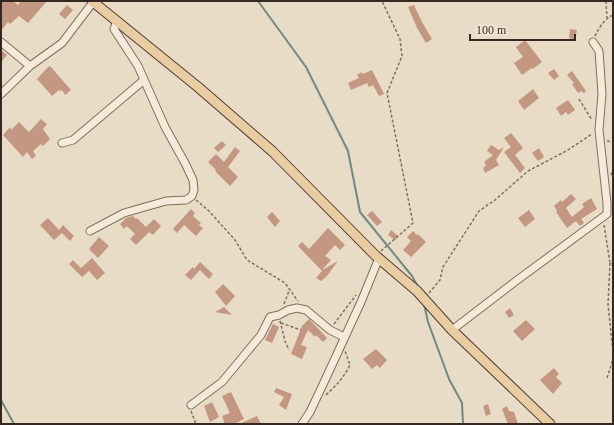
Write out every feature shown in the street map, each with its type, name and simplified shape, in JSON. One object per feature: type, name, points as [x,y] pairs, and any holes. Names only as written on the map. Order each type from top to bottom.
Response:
[{"type":"main road","points":[[93,1],[245,126],[296,174],[378,257],[424,298],[452,330],[550,424]]},
{"type":"street","points":[[1,94],[30,66],[62,43],[93,1]]},
{"type":"street","points":[[90,231],[124,213],[166,201],[186,200],[192,196],[194,190],[193,180],[165,127],[138,66],[114,29],[117,21]]},
{"type":"street","points":[[1,42],[30,66]]},
{"type":"street","points":[[452,330],[607,214],[599,130],[602,94],[599,51],[593,42]]},
{"type":"street","points":[[62,143],[73,140],[144,80]]},
{"type":"street","points":[[302,424],[310,412],[361,302],[378,257]]},
{"type":"street","points":[[191,405],[222,382],[261,334],[270,317],[297,308],[306,310],[330,330],[344,337]]},
{"type":"path","points":[[378,257],[413,223],[387,93],[402,56],[400,39],[382,1]]},
{"type":"path","points":[[606,1],[607,18]]},
{"type":"path","points":[[593,42],[598,29],[607,18],[613,15]]},
{"type":"path","points":[[579,99],[608,142],[613,142]]},
{"type":"path","points":[[424,298],[440,280],[443,267],[479,211],[495,200],[528,171],[568,150],[599,130]]},
{"type":"path","points":[[192,196],[209,211],[235,240],[247,260],[285,283],[306,310]]},
{"type":"path","points":[[610,264],[608,304],[613,352]]},
{"type":"path","points":[[280,322],[301,330]]},
{"type":"path","points":[[607,378],[613,359]]},
{"type":"path","points":[[191,405],[191,410],[196,424]]},
{"type":"building","points":[[1,1],[13,1],[18,5],[21,1],[47,1],[28,23],[19,16],[10,24],[8,22],[1,31]]},
{"type":"building","points":[[67,5],[73,10],[65,19],[59,14]]},
{"type":"building","points":[[414,5],[432,39],[426,43],[417,28],[408,7]]},
{"type":"building","points":[[570,29],[577,30],[575,40],[569,38]]},
{"type":"building","points":[[525,40],[542,62],[522,75],[514,63],[523,57],[516,47]]},
{"type":"building","points":[[1,50],[7,55],[1,62]]},
{"type":"building","points":[[50,66],[71,90],[65,95],[62,90],[59,90],[52,96],[37,79]]},
{"type":"building","points":[[554,69],[559,76],[554,80],[548,73]]},
{"type":"building","points":[[372,70],[384,94],[379,96],[373,85],[369,87],[367,83],[351,90],[348,83],[359,78],[357,75],[362,72],[363,74]]},
{"type":"building","points":[[572,71],[586,91],[584,93],[581,91],[578,93],[572,84],[574,83],[567,75]]},
{"type":"building","points":[[533,89],[539,98],[524,110],[518,101]]},
{"type":"building","points":[[568,100],[575,110],[568,115],[566,112],[561,116],[556,108]]},
{"type":"building","points":[[41,119],[47,124],[43,129],[50,139],[43,146],[41,144],[33,151],[36,156],[32,159],[27,152],[23,157],[3,135],[10,127],[11,130],[19,122],[29,132]]},
{"type":"building","points":[[511,133],[523,148],[515,155],[525,168],[520,173],[504,152],[511,147],[504,138]]},
{"type":"building","points":[[222,141],[226,145],[218,152],[214,148]]},
{"type":"building","points":[[491,145],[499,150],[504,147],[496,160],[499,165],[485,173],[483,168],[486,165],[484,162],[493,155],[487,151]]},
{"type":"building","points":[[235,147],[240,151],[228,167],[238,177],[230,186],[208,162],[216,154],[224,162]]},
{"type":"building","points":[[539,148],[544,157],[538,161],[532,153]]},
{"type":"building","points":[[571,194],[576,199],[566,208],[572,217],[584,207],[582,204],[591,198],[597,209],[581,219],[584,223],[580,226],[576,221],[567,228],[556,212],[557,211],[554,206],[561,200],[562,202]]},
{"type":"building","points":[[191,209],[195,213],[193,216],[201,223],[199,225],[203,228],[196,236],[184,225],[177,233],[173,229]]},
{"type":"building","points":[[529,210],[535,219],[525,227],[518,218]]},
{"type":"building","points":[[372,211],[382,222],[377,226],[367,215]]},
{"type":"building","points":[[272,212],[280,221],[275,227],[267,217]]},
{"type":"building","points":[[133,216],[146,227],[154,219],[161,226],[153,235],[149,232],[136,245],[130,239],[135,234],[127,226],[124,229],[120,224],[126,218]]},
{"type":"building","points":[[48,218],[59,230],[63,225],[74,236],[70,241],[62,233],[54,240],[40,225]]},
{"type":"building","points":[[328,228],[345,245],[340,250],[335,245],[325,256],[331,260],[322,270],[338,261],[327,276],[321,281],[316,278],[322,271],[298,246],[302,242],[309,249]]},
{"type":"building","points":[[391,230],[398,236],[395,240],[388,235]]},
{"type":"building","points":[[413,231],[426,242],[411,257],[403,250],[411,241],[407,237]]},
{"type":"building","points":[[99,237],[109,246],[98,258],[89,249]]},
{"type":"building","points":[[92,258],[105,273],[97,280],[89,271],[82,277],[69,264],[73,260],[81,268]]},
{"type":"building","points":[[200,262],[213,274],[209,279],[200,270],[191,280],[185,275],[193,267],[194,269]]},
{"type":"building","points":[[223,284],[235,296],[226,306],[215,292]]},
{"type":"building","points":[[224,307],[232,315],[215,312]]},
{"type":"building","points":[[510,308],[514,315],[509,318],[505,312]]},
{"type":"building","points":[[309,319],[327,338],[323,342],[308,330],[301,345],[307,347],[302,359],[291,354],[302,326]]},
{"type":"building","points":[[526,320],[535,329],[522,341],[513,331]]},
{"type":"building","points":[[273,324],[279,327],[272,343],[265,340]]},
{"type":"building","points":[[376,349],[387,360],[380,368],[377,365],[372,369],[363,359]]},
{"type":"building","points":[[554,368],[559,374],[556,377],[562,383],[553,394],[540,380]]},
{"type":"building","points":[[276,388],[292,394],[286,410],[279,405],[284,397],[274,392]]},
{"type":"building","points":[[231,392],[244,419],[234,424],[225,424],[222,416],[230,413],[222,396]]},
{"type":"building","points":[[212,402],[219,417],[210,422],[204,406]]},
{"type":"building","points":[[488,404],[491,414],[486,416],[483,406]]},
{"type":"building","points":[[507,406],[509,411],[514,412],[518,424],[508,424],[502,409]]},
{"type":"building","points":[[257,416],[261,424],[239,424]]},
{"type":"waterway","points":[[258,1],[306,67],[348,151],[360,212],[412,276],[417,285]]},
{"type":"waterway","points":[[424,304],[428,322],[449,379],[462,403],[463,424]]},
{"type":"waterway","points":[[1,400],[14,424]]}]
